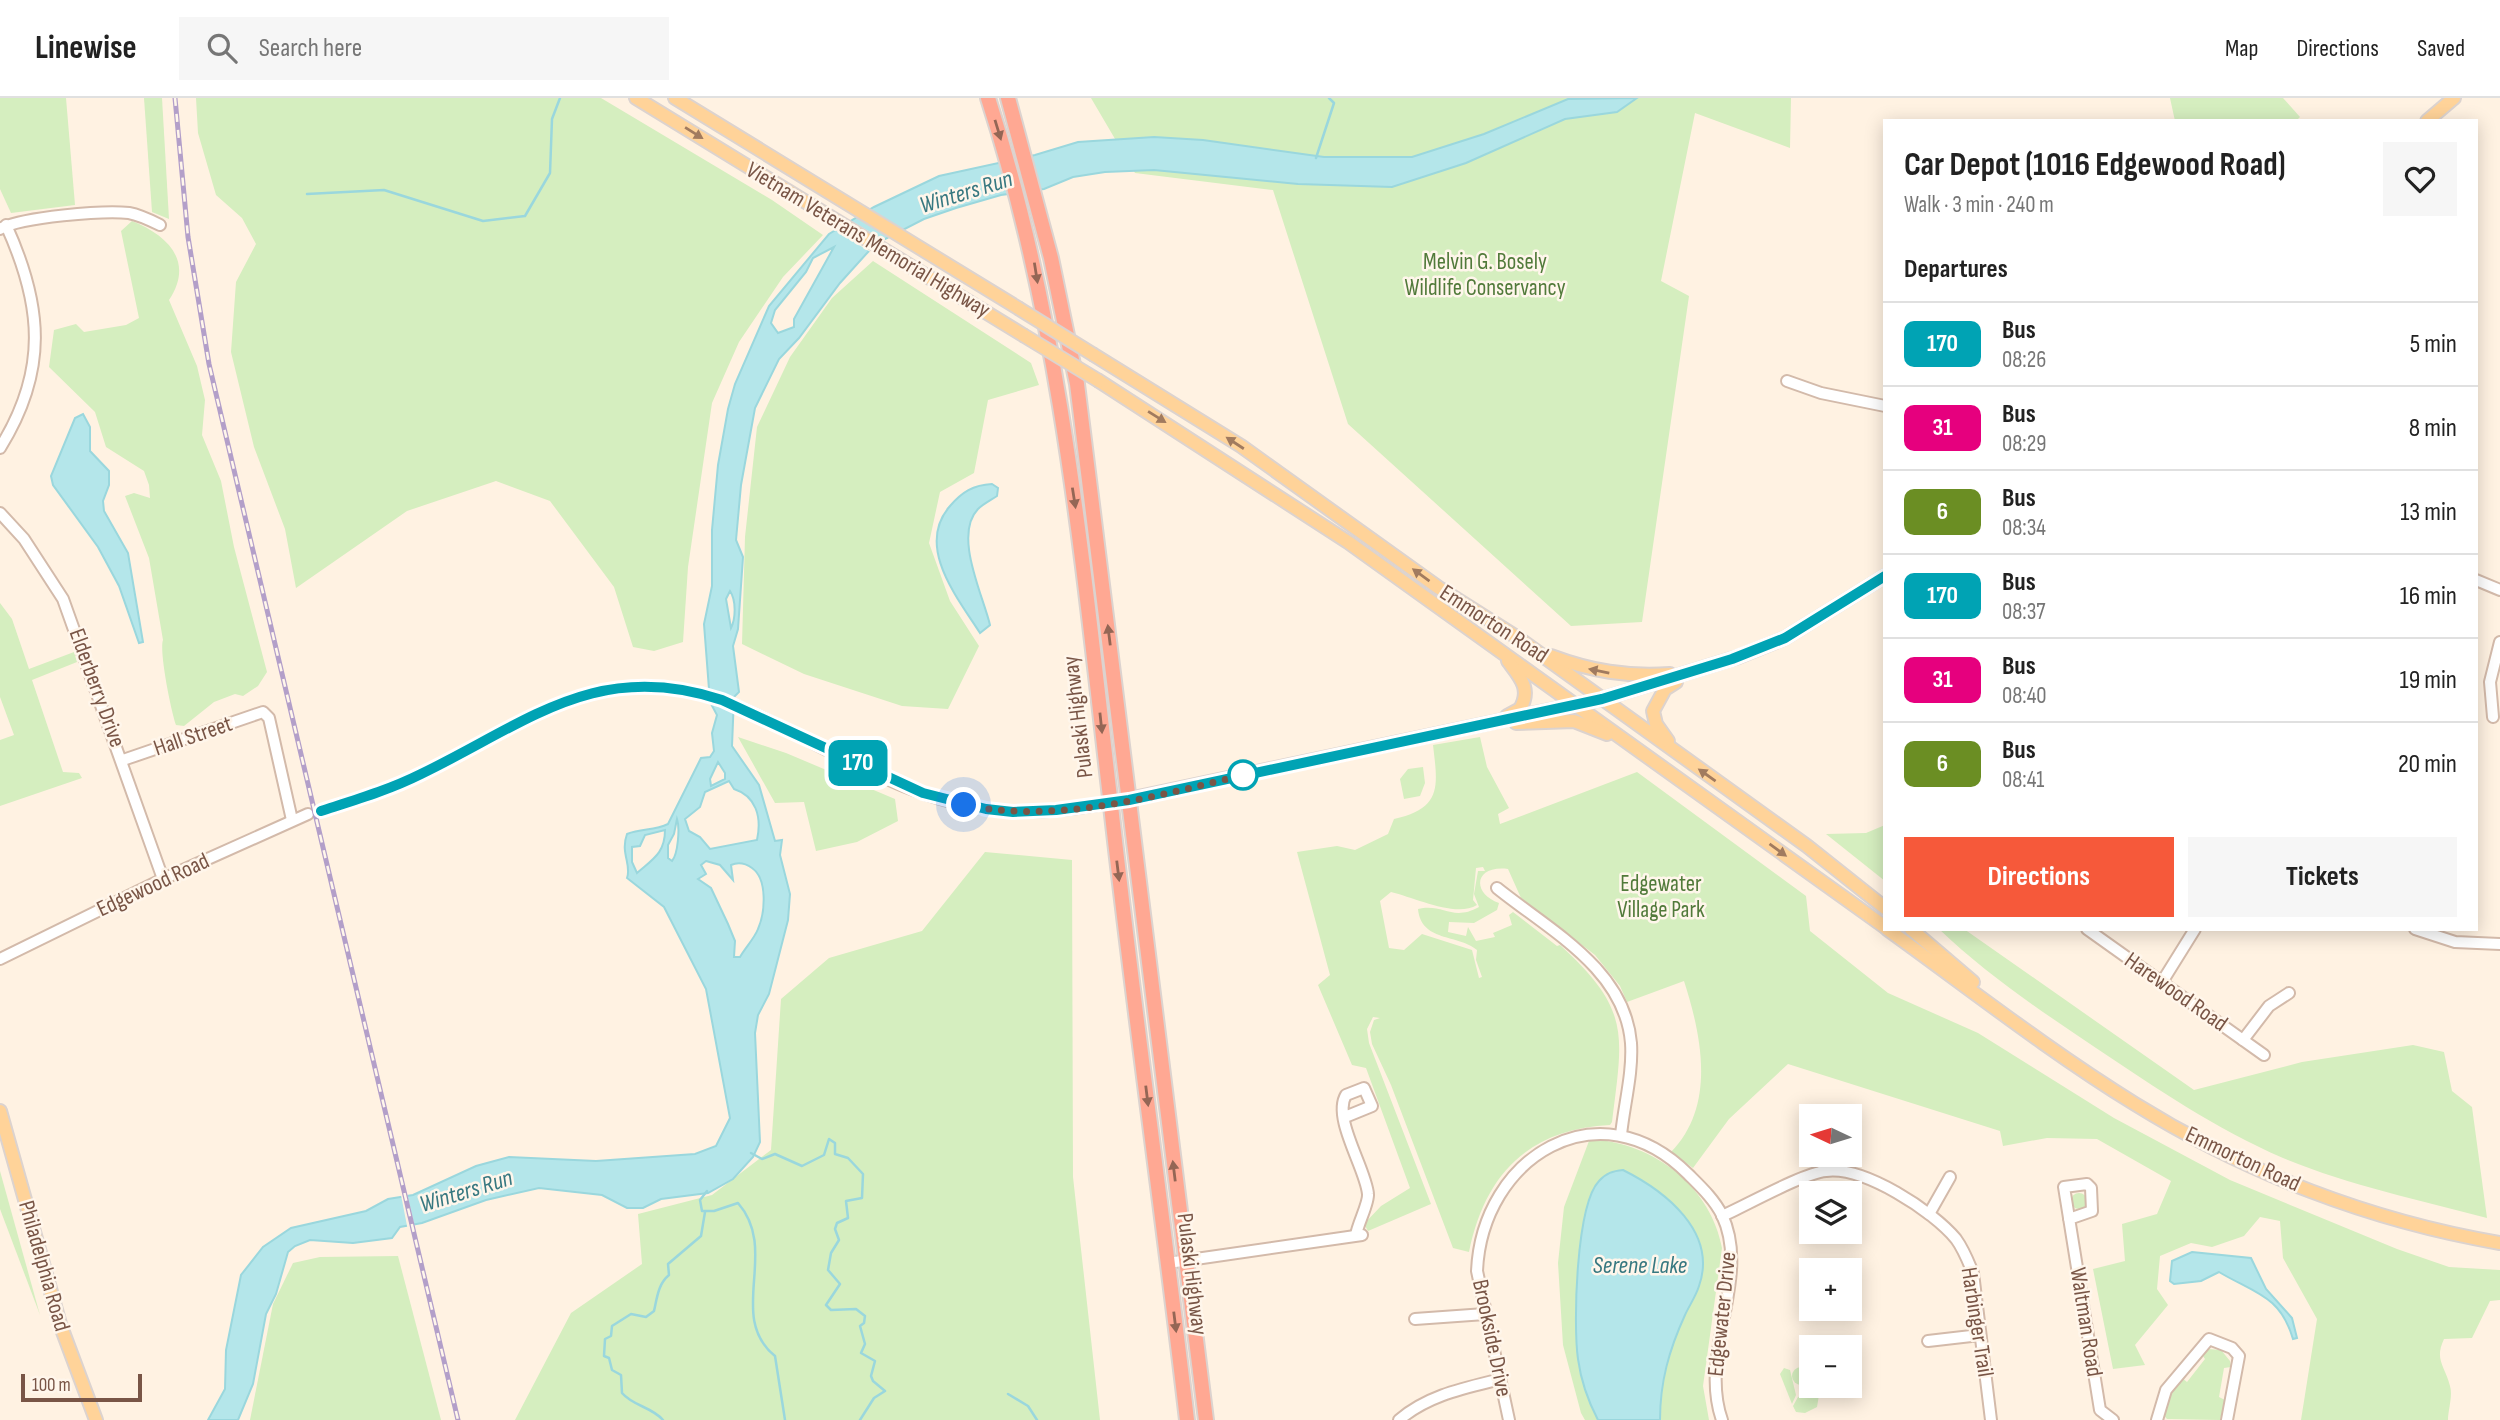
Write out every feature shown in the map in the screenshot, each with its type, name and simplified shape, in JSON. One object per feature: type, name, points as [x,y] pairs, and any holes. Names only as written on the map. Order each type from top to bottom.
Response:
[{"type":"highway","name":"Pulaski Highway","points":[[988,98],[1034,262],[1055,373],[1079,527],[1110,803],[1188,1420]]},
{"type":"highway","name":"Pulaski Highway","points":[[1008,98],[1037,202],[1077,384],[1206,1420]]},
{"type":"main road","name":"Vietnam Veterans Memorial Highway","points":[[636,98],[1099,381]]},
{"type":"main road","name":"Vietnam Veterans Memorial Highway","points":[[675,98],[1094,355]]},
{"type":"main road","points":[[2429,119],[2454,98]]},
{"type":"main road","name":"Emmorton Road","points":[[1094,355],[1241,446],[1439,588],[1518,638],[1807,846],[1883,906]]},
{"type":"main road","name":"Emmorton Road","points":[[1099,381],[1337,534],[1883,926]]},
{"type":"main road","points":[[1110,803],[1602,699],[1691,672],[1785,638],[1883,577]]},
{"type":"main road","points":[[1518,638],[1549,655],[1596,671],[1626,675],[1691,672]]},
{"type":"main road","points":[[1498,722],[1520,709],[1526,690],[1522,678],[1499,649]]},
{"type":"main road","points":[[1677,754],[1660,732],[1653,711],[1665,689],[1691,672]]},
{"type":"main road","points":[[1498,722],[1579,722],[1637,749]]},
{"type":"main road","name":"Emmorton Road","points":[[1890,931],[2136,1105],[2252,1166],[2379,1214],[2500,1243]]},
{"type":"main road","name":"Emmorton Road","points":[[1912,931],[2011,1019]]},
{"type":"main road","name":"Philadelphia Road","points":[[0,1111],[60,1324],[96,1420]]},
{"type":"street","points":[[0,448],[24,405],[31,384],[35,349],[34,313],[29,285],[3,227],[40,219],[115,213],[135,214],[160,225]]},
{"type":"street","points":[[1787,381],[1821,393],[1883,406]]},
{"type":"street","name":"Elderberry Drive","points":[[0,513],[24,540],[63,599],[123,760],[163,879]]},
{"type":"street","points":[[2478,581],[2500,590]]},
{"type":"street","points":[[2493,717],[2490,682],[2500,642]]},
{"type":"street","points":[[321,811],[398,785],[571,698],[619,688],[669,688],[710,696],[903,785],[946,800],[1013,812],[1110,803]]},
{"type":"street","name":"Hall Street","points":[[123,760],[263,712],[269,718],[292,820]]},
{"type":"street","name":"Edgewood Road","points":[[0,959],[163,879],[308,814]]},
{"type":"street","points":[[1497,888],[1590,961],[1613,988],[1622,1007],[1631,1044],[1621,1135]]},
{"type":"street","name":"Harewood Road","points":[[2090,931],[2264,1055]]},
{"type":"street","points":[[2162,982],[2194,931]]},
{"type":"street","points":[[2421,931],[2455,942],[2500,944]]},
{"type":"street","points":[[2243,1040],[2269,1006],[2289,993]]},
{"type":"street","points":[[1168,1263],[1359,1235],[1369,1196],[1345,1117]]},
{"type":"street","name":"Edgewater Drive","points":[[1621,1135],[1643,1142],[1682,1168],[1713,1201],[1728,1232],[1731,1257],[1714,1382],[1722,1420]]},
{"type":"street","name":"Brookside Drive","points":[[1509,1420],[1477,1271],[1478,1250],[1486,1219],[1510,1178],[1530,1159],[1577,1136],[1621,1135]]},
{"type":"street","points":[[1722,1216],[1824,1171],[1824,1167]]},
{"type":"street","name":"Harbinger Trail","points":[[1824,1171],[1864,1176],[1929,1214],[1951,1234],[1966,1255],[1979,1305],[1980,1335],[1991,1420]]},
{"type":"street","points":[[1929,1214],[1950,1177]]},
{"type":"street","name":"Waltman Road","points":[[2070,1219],[2101,1410],[2113,1420]]},
{"type":"street","points":[[1415,1319],[1485,1314]]},
{"type":"street","points":[[1928,1341],[1980,1335]]},
{"type":"street","points":[[2157,1420],[2166,1390],[2209,1339],[2232,1348],[2239,1356],[2227,1420]]},
{"type":"street","points":[[1399,1420],[1415,1408],[1444,1394],[1501,1379]]},
{"type":"green space","points":[[0,98],[66,98],[75,205],[11,213],[0,189]]},
{"type":"green space","points":[[144,98],[162,98],[169,219],[152,212]]},
{"type":"green space","points":[[196,98],[601,98],[772,200],[823,235],[783,277],[739,342],[712,403],[688,567],[683,642],[654,651],[633,647],[614,587],[550,501],[496,481],[407,511],[296,588],[285,529],[254,447],[231,352],[236,282],[256,244],[242,218],[216,195],[198,133]]},
{"type":"green space","name":"Melvin G. Bosely Wildlife Conservancy","points":[[1091,98],[1791,98],[1790,148],[1695,113],[1661,281],[1689,296],[1642,622],[1571,626],[1348,424],[1273,190],[1135,173]]},
{"type":"green space","points":[[2170,98],[2283,98],[2300,117],[2298,119],[2175,119]]},
{"type":"green space","points":[[132,221],[166,242],[178,262],[176,286],[169,300],[197,366],[205,400],[202,435],[221,481],[234,547],[267,672],[258,686],[243,696],[235,694],[214,702],[184,726],[176,725],[169,695],[149,558],[125,496],[134,493],[150,498],[144,471],[106,447],[95,412],[49,367],[54,330],[76,324],[84,332],[126,325],[139,318],[121,231]]},
{"type":"green space","points":[[873,261],[1031,363],[1039,385],[988,400],[974,473],[940,492],[929,543],[950,601],[979,646],[948,709],[902,706],[804,674],[742,644],[745,537],[757,427],[790,357],[832,298]]},
{"type":"green space","points":[[0,603],[12,619],[29,669],[74,652],[77,662],[32,680],[63,772],[79,773],[82,778],[0,806],[0,740],[14,735],[0,697]]},
{"type":"green space","points":[[738,737],[786,753],[895,799],[898,821],[857,842],[816,851],[804,802],[775,803]]},
{"type":"green space","name":"Edgewater Village Park","points":[[1480,737],[1487,767],[1509,808],[1498,814],[1500,824],[1637,772],[1806,896],[1810,931],[1888,993],[1978,1033],[2114,1118],[2230,1180],[2397,1249],[2449,1267],[2500,1270],[2500,1300],[2490,1301],[2472,1338],[2444,1339],[2441,1346],[2441,1363],[2451,1390],[2448,1420],[2301,1420],[2317,1319],[2283,1258],[2280,1221],[2260,1217],[2244,1236],[2212,1247],[2191,1243],[2160,1256],[2157,1289],[2168,1305],[2135,1345],[2145,1365],[2113,1369],[2093,1269],[2125,1261],[2122,1224],[2157,1214],[2171,1181],[2097,1139],[2047,1138],[2003,1146],[2000,1131],[1788,1064],[1729,1119],[1693,1168],[1671,1152],[1685,1134],[1695,1114],[1700,1092],[1700,1048],[1684,981],[1627,1002],[1620,986],[1595,955],[1521,898],[1508,869],[1488,871],[1480,881],[1484,893],[1499,903],[1497,910],[1474,923],[1449,922],[1448,932],[1466,936],[1468,927],[1476,941],[1495,937],[1493,933],[1512,925],[1509,915],[1513,912],[1557,946],[1560,945],[1583,968],[1611,1006],[1617,1024],[1618,1066],[1612,1122],[1610,1125],[1581,1128],[1556,1136],[1534,1146],[1515,1161],[1486,1200],[1469,1252],[1453,1248],[1391,1085],[1372,1044],[1370,1032],[1374,1020],[1380,1018],[1373,1017],[1367,1029],[1369,1043],[1431,1204],[1368,1231],[1364,1224],[1381,1206],[1410,1188],[1366,1068],[1352,1065],[1318,985],[1330,975],[1297,852],[1337,846],[1355,850],[1388,834],[1394,819],[1421,809],[1429,802],[1436,784],[1433,745]],"holes":[[[1483,867],[1485,871],[1478,871],[1474,894],[1479,907],[1462,913],[1434,908],[1418,909],[1421,920],[1433,932],[1477,950],[1476,960],[1482,977],[1479,978],[1472,950],[1422,934],[1404,950],[1389,948],[1380,901],[1391,892],[1436,906],[1468,908],[1477,905],[1473,900],[1476,868]]]},
{"type":"green space","points":[[1423,767],[1425,783],[1420,796],[1404,799],[1400,779],[1408,769]]},
{"type":"green space","points":[[1883,826],[1883,879],[1826,834],[1866,833]]},
{"type":"green space","points":[[985,852],[1072,860],[1073,1177],[1100,1420],[515,1420],[571,1313],[642,1264],[638,1214],[712,1195],[771,1150],[781,999],[829,958],[922,931]]},
{"type":"green space","points":[[1941,931],[1967,931],[2194,1090],[2302,1062],[2413,1045],[2444,1052],[2452,1091],[2472,1107],[2487,1218],[2333,1176],[2258,1147],[2164,1093],[2035,1006],[1976,962]]},
{"type":"green space","name":"Serene Lake","points":[[1589,1141],[1622,1144],[1642,1152],[1679,1174],[1707,1207],[1716,1227],[1722,1248],[1703,1386],[1709,1420],[1585,1420],[1581,1413],[1563,1345],[1558,1263],[1564,1207]]},
{"type":"green space","points":[[0,1171],[40,1315],[0,1209]]},
{"type":"green space","points":[[2079,1193],[2085,1195],[2085,1207],[2079,1209],[2073,1207],[2071,1201],[2073,1195]]},
{"type":"green space","points":[[398,1256],[441,1420],[250,1420],[273,1304],[293,1263],[320,1257]]},
{"type":"green space","points":[[2208,1349],[2221,1350],[2230,1361],[2231,1367],[2224,1368],[2219,1397],[2225,1400],[2220,1420],[2167,1419],[2161,1412],[2165,1400],[2182,1378],[2187,1382],[2205,1359],[2201,1353]]},
{"type":"green space","points":[[1784,1368],[1790,1370],[1796,1395],[1792,1404],[1780,1374]]},
{"type":"green space","points":[[1799,1368],[1799,1384],[1792,1376]]},
{"type":"green space","points":[[1798,1397],[1818,1398],[1817,1407],[1805,1413],[1796,1412],[1793,1406]]},
{"type":"water","name":"Winters Run","points":[[1637,98],[1617,112],[1565,119],[1466,163],[1392,187],[1298,184],[1154,170],[1105,172],[1073,177],[1044,189],[1001,195],[956,208],[924,219],[885,239],[868,252],[779,359],[755,408],[741,485],[736,540],[743,557],[738,629],[733,646],[739,692],[734,697],[732,746],[759,785],[775,841],[782,840],[780,855],[790,894],[788,920],[769,994],[758,1015],[755,1033],[760,1142],[753,1157],[733,1179],[708,1193],[661,1199],[643,1208],[627,1208],[602,1195],[539,1188],[486,1200],[422,1223],[400,1227],[392,1238],[353,1243],[310,1240],[295,1246],[288,1252],[276,1294],[266,1314],[253,1384],[238,1420],[208,1420],[225,1389],[226,1350],[241,1275],[263,1247],[291,1228],[366,1211],[388,1199],[413,1195],[476,1166],[509,1157],[596,1161],[695,1154],[716,1146],[730,1118],[706,989],[664,907],[627,878],[625,841],[627,834],[668,824],[701,758],[710,757],[714,751],[712,733],[717,715],[710,702],[704,624],[712,586],[712,530],[718,465],[728,409],[735,384],[769,306],[829,234],[874,207],[939,176],[1035,155],[1078,142],[1154,137],[1203,140],[1324,157],[1412,157],[1484,134],[1568,99]],"holes":[[[834,247],[794,319],[794,327],[778,333],[771,323],[775,310],[806,272],[813,258]],[[730,591],[735,609],[731,628],[726,599]],[[718,762],[725,773],[725,779],[711,786],[710,779]],[[729,781],[734,789],[748,797],[756,808],[759,823],[757,840],[710,849],[700,837],[689,831],[685,819],[700,807],[705,792]],[[677,819],[678,841],[672,861],[668,858],[668,845],[674,834]],[[665,830],[660,850],[637,873],[632,862],[632,847],[640,846],[645,835]],[[706,861],[720,865],[733,880],[731,865],[736,863],[752,868],[761,880],[764,897],[760,922],[740,957],[734,957],[735,941],[711,888],[698,879],[706,874],[701,865]]]},
{"type":"water","points":[[83,414],[90,427],[90,451],[109,471],[109,485],[103,501],[104,511],[128,553],[143,642],[139,643],[119,586],[98,547],[53,485],[51,476],[75,418]]},
{"type":"water","points":[[992,484],[998,488],[997,496],[978,509],[971,520],[968,534],[972,566],[990,625],[980,633],[943,571],[937,538],[940,521],[954,501],[974,488]]},
{"type":"water","name":"Serene Lake","points":[[1623,1170],[1671,1202],[1694,1231],[1701,1248],[1703,1266],[1699,1286],[1670,1354],[1662,1392],[1660,1420],[1598,1420],[1585,1391],[1578,1359],[1576,1294],[1585,1214],[1591,1194],[1599,1181],[1610,1173]]},
{"type":"water","points":[[2192,1252],[2251,1258],[2266,1289],[2292,1318],[2297,1338],[2293,1339],[2288,1324],[2273,1304],[2219,1272],[2201,1281],[2174,1284],[2170,1281],[2172,1261]]},
{"type":"pier","points":[[1031,155],[1041,193],[1008,198],[999,163]]},
{"type":"pier","points":[[848,219],[887,242],[872,253],[832,228]]},
{"type":"pier","points":[[407,1194],[415,1228],[408,1231],[401,1195]]},
{"type":"waterway","points":[[307,194],[384,190],[483,221],[525,216],[550,173],[552,119],[560,98]]},
{"type":"waterway","points":[[1316,158],[1334,103],[1329,98]]},
{"type":"waterway","points":[[751,1153],[762,1159],[775,1154],[802,1166],[824,1155],[829,1139],[835,1143],[835,1154],[848,1158],[863,1174],[862,1198],[846,1201],[848,1218],[837,1223],[835,1229],[839,1240],[831,1253],[828,1270],[840,1284],[826,1305],[831,1310],[856,1309],[865,1316],[864,1323],[860,1326],[865,1344],[861,1353],[875,1361],[871,1376],[885,1391],[874,1398],[860,1420]]},
{"type":"waterway","points":[[707,1191],[700,1200],[702,1211],[714,1211],[738,1203],[750,1222],[755,1242],[754,1322],[761,1340],[775,1356],[785,1420]]},
{"type":"waterway","points":[[663,1420],[622,1393],[621,1375],[612,1370],[609,1358],[604,1356],[605,1339],[611,1336],[612,1326],[631,1314],[646,1317],[654,1311],[660,1287],[669,1275],[668,1264],[701,1236],[705,1212]]},
{"type":"waterway","points":[[1008,1394],[1028,1406],[1037,1420]]},
{"type":"railway","points":[[175,98],[188,237],[209,364],[458,1420]]},
{"type":"bus line","name":"170","points":[[321,811],[383,791],[422,774],[561,701],[595,692],[642,687],[690,691],[722,700],[903,785],[964,805],[1013,812],[1036,812],[1110,803],[1602,699],[1732,659],[1785,638],[1883,577]]},
{"type":"route","points":[[964,805],[1013,812],[1056,810],[1129,800],[1243,775]]}]
